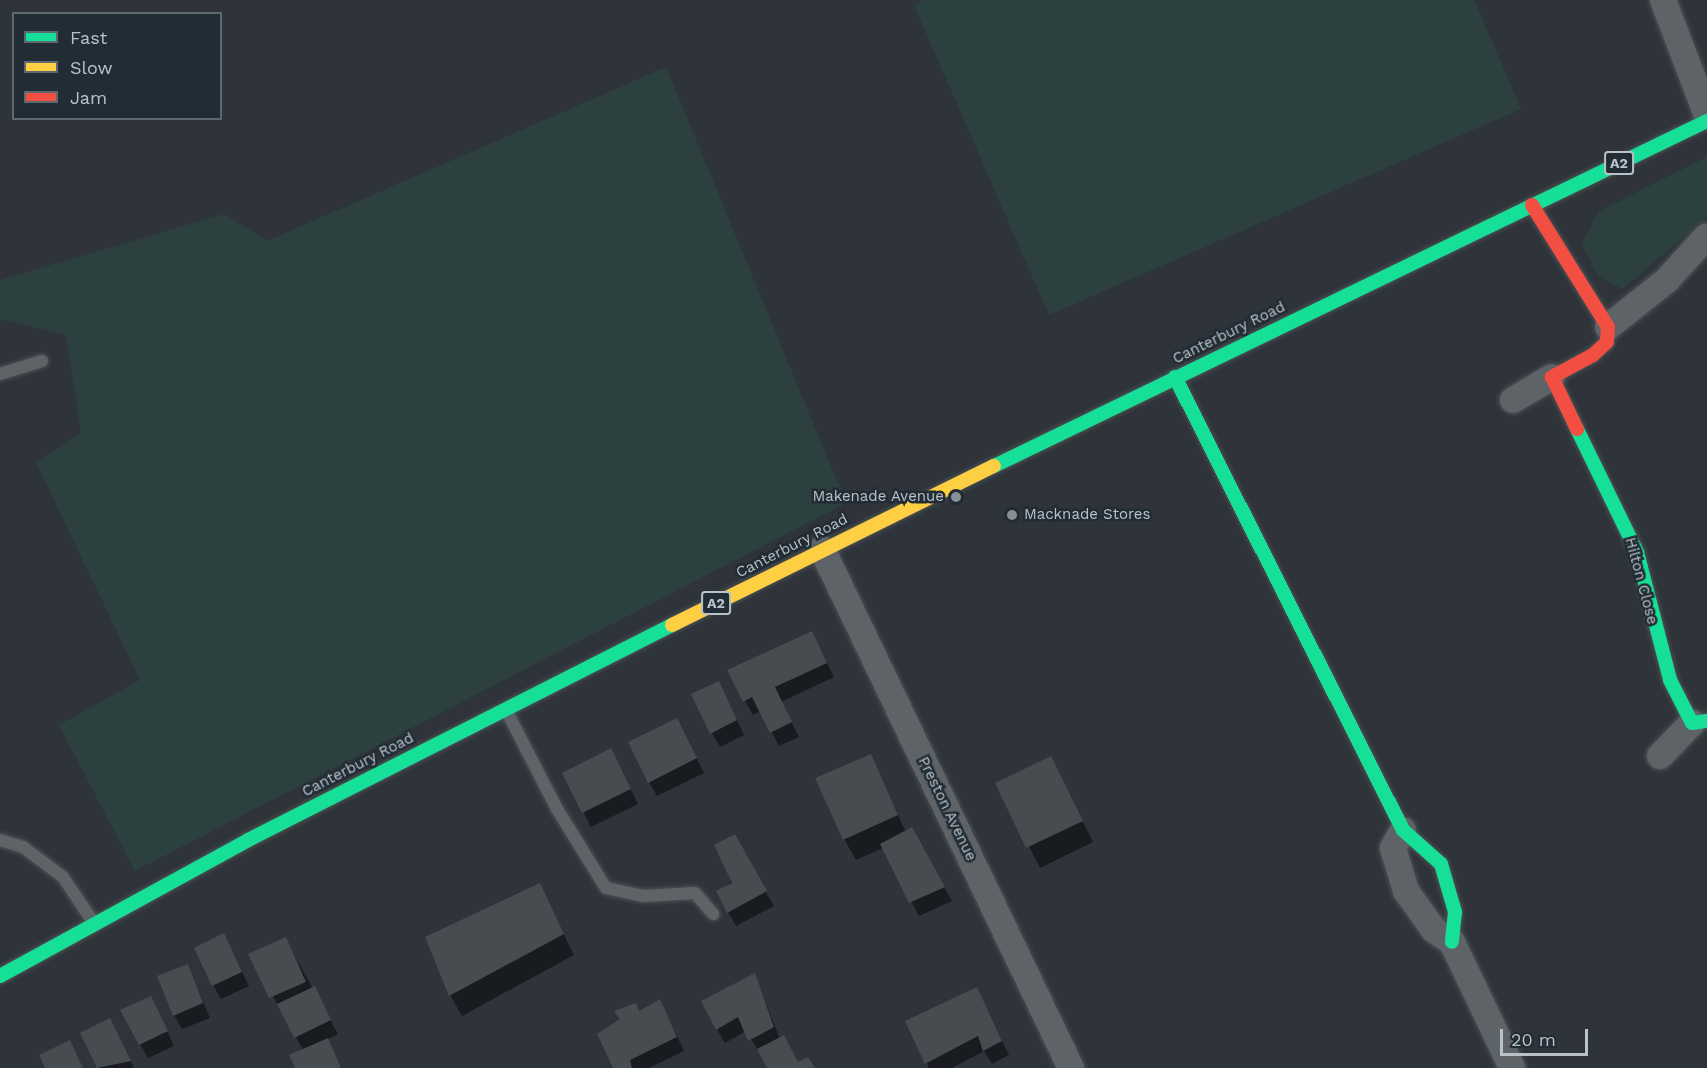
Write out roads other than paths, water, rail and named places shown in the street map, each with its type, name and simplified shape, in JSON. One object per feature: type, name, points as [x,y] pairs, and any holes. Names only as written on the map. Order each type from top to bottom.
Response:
[{"type":"main road","name":"Canterbury Road","points":[[0,976],[94,923],[506,709],[822,549],[1707,121]]},
{"type":"main road","points":[[1532,205],[1608,327],[1606,342],[1593,355],[1552,377]]},
{"type":"main road","points":[[1174,377],[1403,830],[1441,864],[1455,912],[1452,942]]},
{"type":"main road","name":"Hilton Close","points":[[1552,377],[1637,552],[1655,638],[1700,722]]},
{"type":"street","points":[[1663,0],[1707,116]]},
{"type":"street","points":[[1608,327],[1667,280],[1707,236]]},
{"type":"street","points":[[1512,400],[1552,377]]},
{"type":"street","name":"Preston Avenue","points":[[822,549],[1071,1068]]},
{"type":"street","name":"Hilton Close","points":[[1660,756],[1700,722]]},
{"type":"street","points":[[1403,830],[1393,848],[1406,891],[1434,930],[1452,942],[1512,1068]]},
{"type":"lane","points":[[0,374],[42,361]]},
{"type":"lane","points":[[506,709],[557,809],[606,888],[644,896],[696,893],[713,914]]},
{"type":"lane","points":[[0,840],[23,847],[63,877],[94,923]]},
{"type":"place","name":"Makenade Avenue","points":[[956,497]]},
{"type":"place","name":"Macknade Stores","points":[[1012,515]]}]
